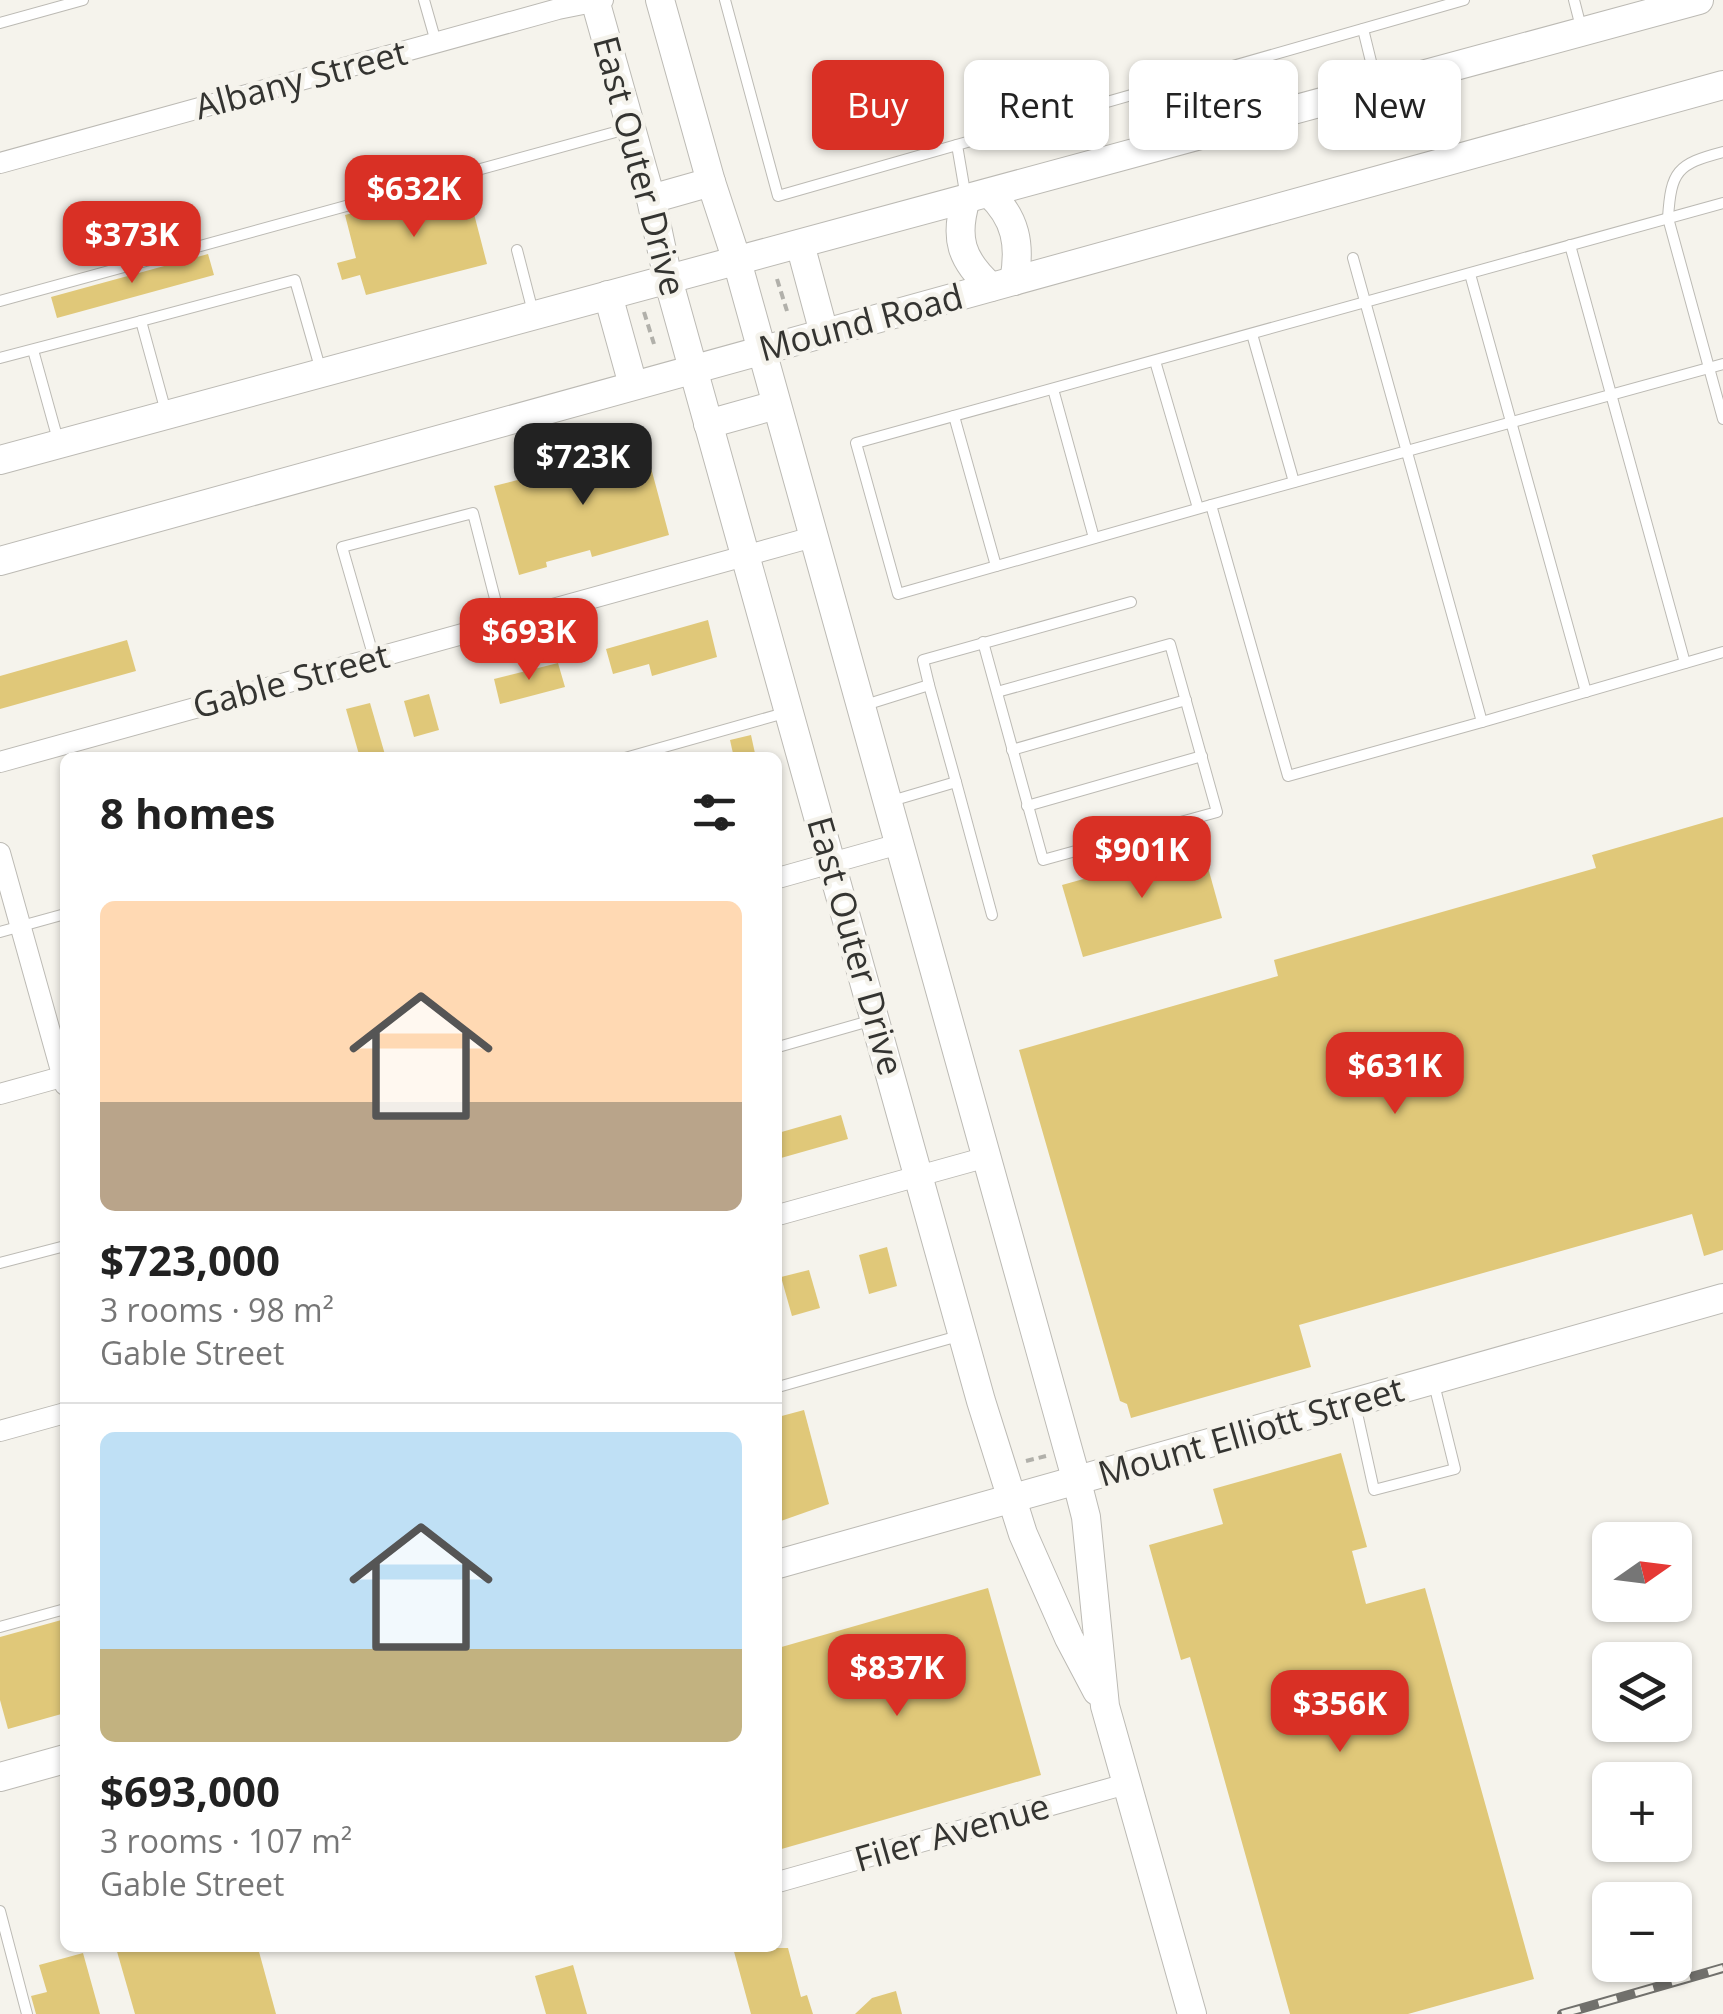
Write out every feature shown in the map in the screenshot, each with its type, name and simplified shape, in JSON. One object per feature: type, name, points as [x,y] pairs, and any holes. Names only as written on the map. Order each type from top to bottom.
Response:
[{"type":"main road","name":"East Outer Drive","points":[[660,0],[762,350],[1077,1482],[1086,1517],[1105,1706],[1192,2014]]},
{"type":"main road","name":"East Outer Drive","points":[[598,1],[708,424],[1012,1500],[1069,1638],[1105,1706]]},
{"type":"main road","points":[[1461,65],[1694,1]]},
{"type":"main road","name":"Mound Road","points":[[0,561],[1723,85]]},
{"type":"main road","points":[[2,454],[59,444],[1318,103]]},
{"type":"main road","points":[[651,199],[711,182]]},
{"type":"main road","points":[[977,196],[1001,204],[1015,232],[1019,247],[1003,284],[972,270],[962,246],[958,223],[977,196]]},
{"type":"main road","points":[[800,244],[824,333]]},
{"type":"main road","points":[[608,294],[633,384]]},
{"type":"main road","points":[[708,424],[776,405]]},
{"type":"main road","name":"Mount Elliott Street","points":[[782,1563],[1723,1298]]},
{"type":"main road","points":[[0,1777],[60,1759]]},
{"type":"street","name":"Albany Street","points":[[0,163],[560,8],[598,1]]},
{"type":"street","name":"Gable Street","points":[[0,762],[813,537]]},
{"type":"street","points":[[782,877],[900,844]]},
{"type":"street","points":[[0,853],[10,929],[60,1068]]},
{"type":"street","points":[[0,1094],[60,1080]]},
{"type":"street","points":[[782,1214],[987,1157]]},
{"type":"street","points":[[0,1432],[60,1414]]},
{"type":"street","name":"Filer Avenue","points":[[782,1881],[1126,1784]]},
{"type":"lane","points":[[0,23],[83,0]]},
{"type":"lane","points":[[424,0],[436,42]]},
{"type":"lane","points":[[724,0],[778,196],[1464,0]]},
{"type":"lane","points":[[1574,0],[1582,32]]},
{"type":"lane","points":[[1363,29],[1371,60]]},
{"type":"lane","points":[[0,301],[496,170],[630,128]]},
{"type":"lane","points":[[957,144],[977,196]]},
{"type":"lane","points":[[1723,152],[1686,164],[1670,185],[1668,218],[1723,419]]},
{"type":"lane","points":[[1723,202],[856,444],[898,594],[1723,364]]},
{"type":"lane","points":[[1570,246],[1685,663]]},
{"type":"lane","points":[[516,250],[533,314]]},
{"type":"lane","points":[[1354,258],[1482,722]]},
{"type":"lane","points":[[1470,274],[1586,692]]},
{"type":"lane","points":[[0,358],[295,280],[321,372]]},
{"type":"lane","points":[[141,321],[166,414]]},
{"type":"lane","points":[[1252,334],[1294,482]]},
{"type":"lane","points":[[32,350],[59,444]]},
{"type":"lane","points":[[1155,361],[1198,508]]},
{"type":"lane","points":[[1054,389],[1094,538]]},
{"type":"lane","points":[[954,416],[996,566]]},
{"type":"lane","points":[[1211,505],[1288,776],[1723,652]]},
{"type":"lane","points":[[374,658],[342,547],[473,514],[501,623]]},
{"type":"lane","points":[[992,915],[923,660],[1131,602]]},
{"type":"lane","points":[[983,642],[1043,860],[1217,812],[1170,644],[997,692]]},
{"type":"lane","points":[[860,706],[930,685]]},
{"type":"lane","points":[[1012,750],[1186,700]]},
{"type":"lane","points":[[646,752],[789,712]]},
{"type":"lane","points":[[1027,806],[1202,756]]},
{"type":"lane","points":[[888,802],[956,782]]},
{"type":"lane","points":[[10,929],[60,915]]},
{"type":"lane","points":[[782,1046],[875,1020]]},
{"type":"lane","points":[[0,1263],[60,1247]]},
{"type":"lane","points":[[782,1385],[963,1335]]},
{"type":"lane","points":[[1433,1379],[1458,1482]]},
{"type":"lane","points":[[1354,1400],[1378,1505]]},
{"type":"lane","points":[[1374,1490],[1454,1469]]},
{"type":"lane","points":[[0,1627],[60,1610]]},
{"type":"lane","points":[[0,1911],[27,2014]]},
{"type":"path","points":[[777,280],[786,311]]},
{"type":"path","points":[[644,312],[654,344]]},
{"type":"path","points":[[1024,1461],[1050,1454]]},
{"type":"building","points":[[466,183],[487,264],[366,295],[360,275],[342,280],[337,263],[356,258],[345,215]]},
{"type":"building","points":[[208,254],[214,275],[57,318],[51,297]]},
{"type":"building","points":[[643,438],[669,535],[592,557],[590,550],[546,562],[547,567],[519,575],[494,486],[599,459],[597,451]]},
{"type":"building","points":[[708,620],[717,657],[652,676],[649,664],[613,674],[606,649]]},
{"type":"building","points":[[127,640],[136,671],[0,709],[0,676]]},
{"type":"building","points":[[558,663],[565,687],[500,704],[494,679]]},
{"type":"building","points":[[429,694],[439,730],[414,737],[404,701]]},
{"type":"building","points":[[370,703],[384,752],[358,752],[346,709]]},
{"type":"building","points":[[751,735],[755,752],[733,752],[730,740]]},
{"type":"building","points":[[1723,817],[1723,1250],[1704,1256],[1692,1214],[1299,1325],[1311,1367],[1131,1418],[1127,1404],[1120,1401],[1019,1050],[1278,976],[1274,960],[1596,868],[1592,855]]},
{"type":"building","points":[[1202,846],[1222,918],[1083,957],[1062,885]]},
{"type":"building","points":[[841,1115],[848,1139],[782,1158],[782,1132]]},
{"type":"building","points":[[887,1247],[897,1286],[869,1294],[859,1255]]},
{"type":"building","points":[[809,1270],[820,1308],[792,1316],[782,1277]]},
{"type":"building","points":[[804,1410],[829,1504],[782,1521],[782,1416]]},
{"type":"building","points":[[1341,1453],[1367,1547],[1352,1551],[1366,1604],[1425,1588],[1534,1979],[1408,2014],[1290,2014],[1190,1657],[1181,1660],[1149,1545],[1223,1524],[1213,1489]]},
{"type":"building","points":[[988,1588],[1041,1775],[782,1849],[782,1647]]},
{"type":"building","points":[[60,1620],[60,1714],[8,1729],[0,1700],[0,1637]]},
{"type":"building","points":[[782,1948],[788,1948],[801,1997],[807,1995],[813,2014],[751,2014],[734,1952],[782,1952]]},
{"type":"building","points":[[117,1952],[259,1952],[276,2014],[135,2014]]},
{"type":"building","points":[[83,1953],[100,2014],[36,2014],[31,1996],[47,1992],[39,1965]]},
{"type":"building","points":[[573,1965],[587,2014],[546,2014],[535,1976]]},
{"type":"building","points":[[896,1991],[902,2014],[855,2014],[872,1998]]},
{"type":"railway","points":[[1562,2014],[1723,1968]]}]
